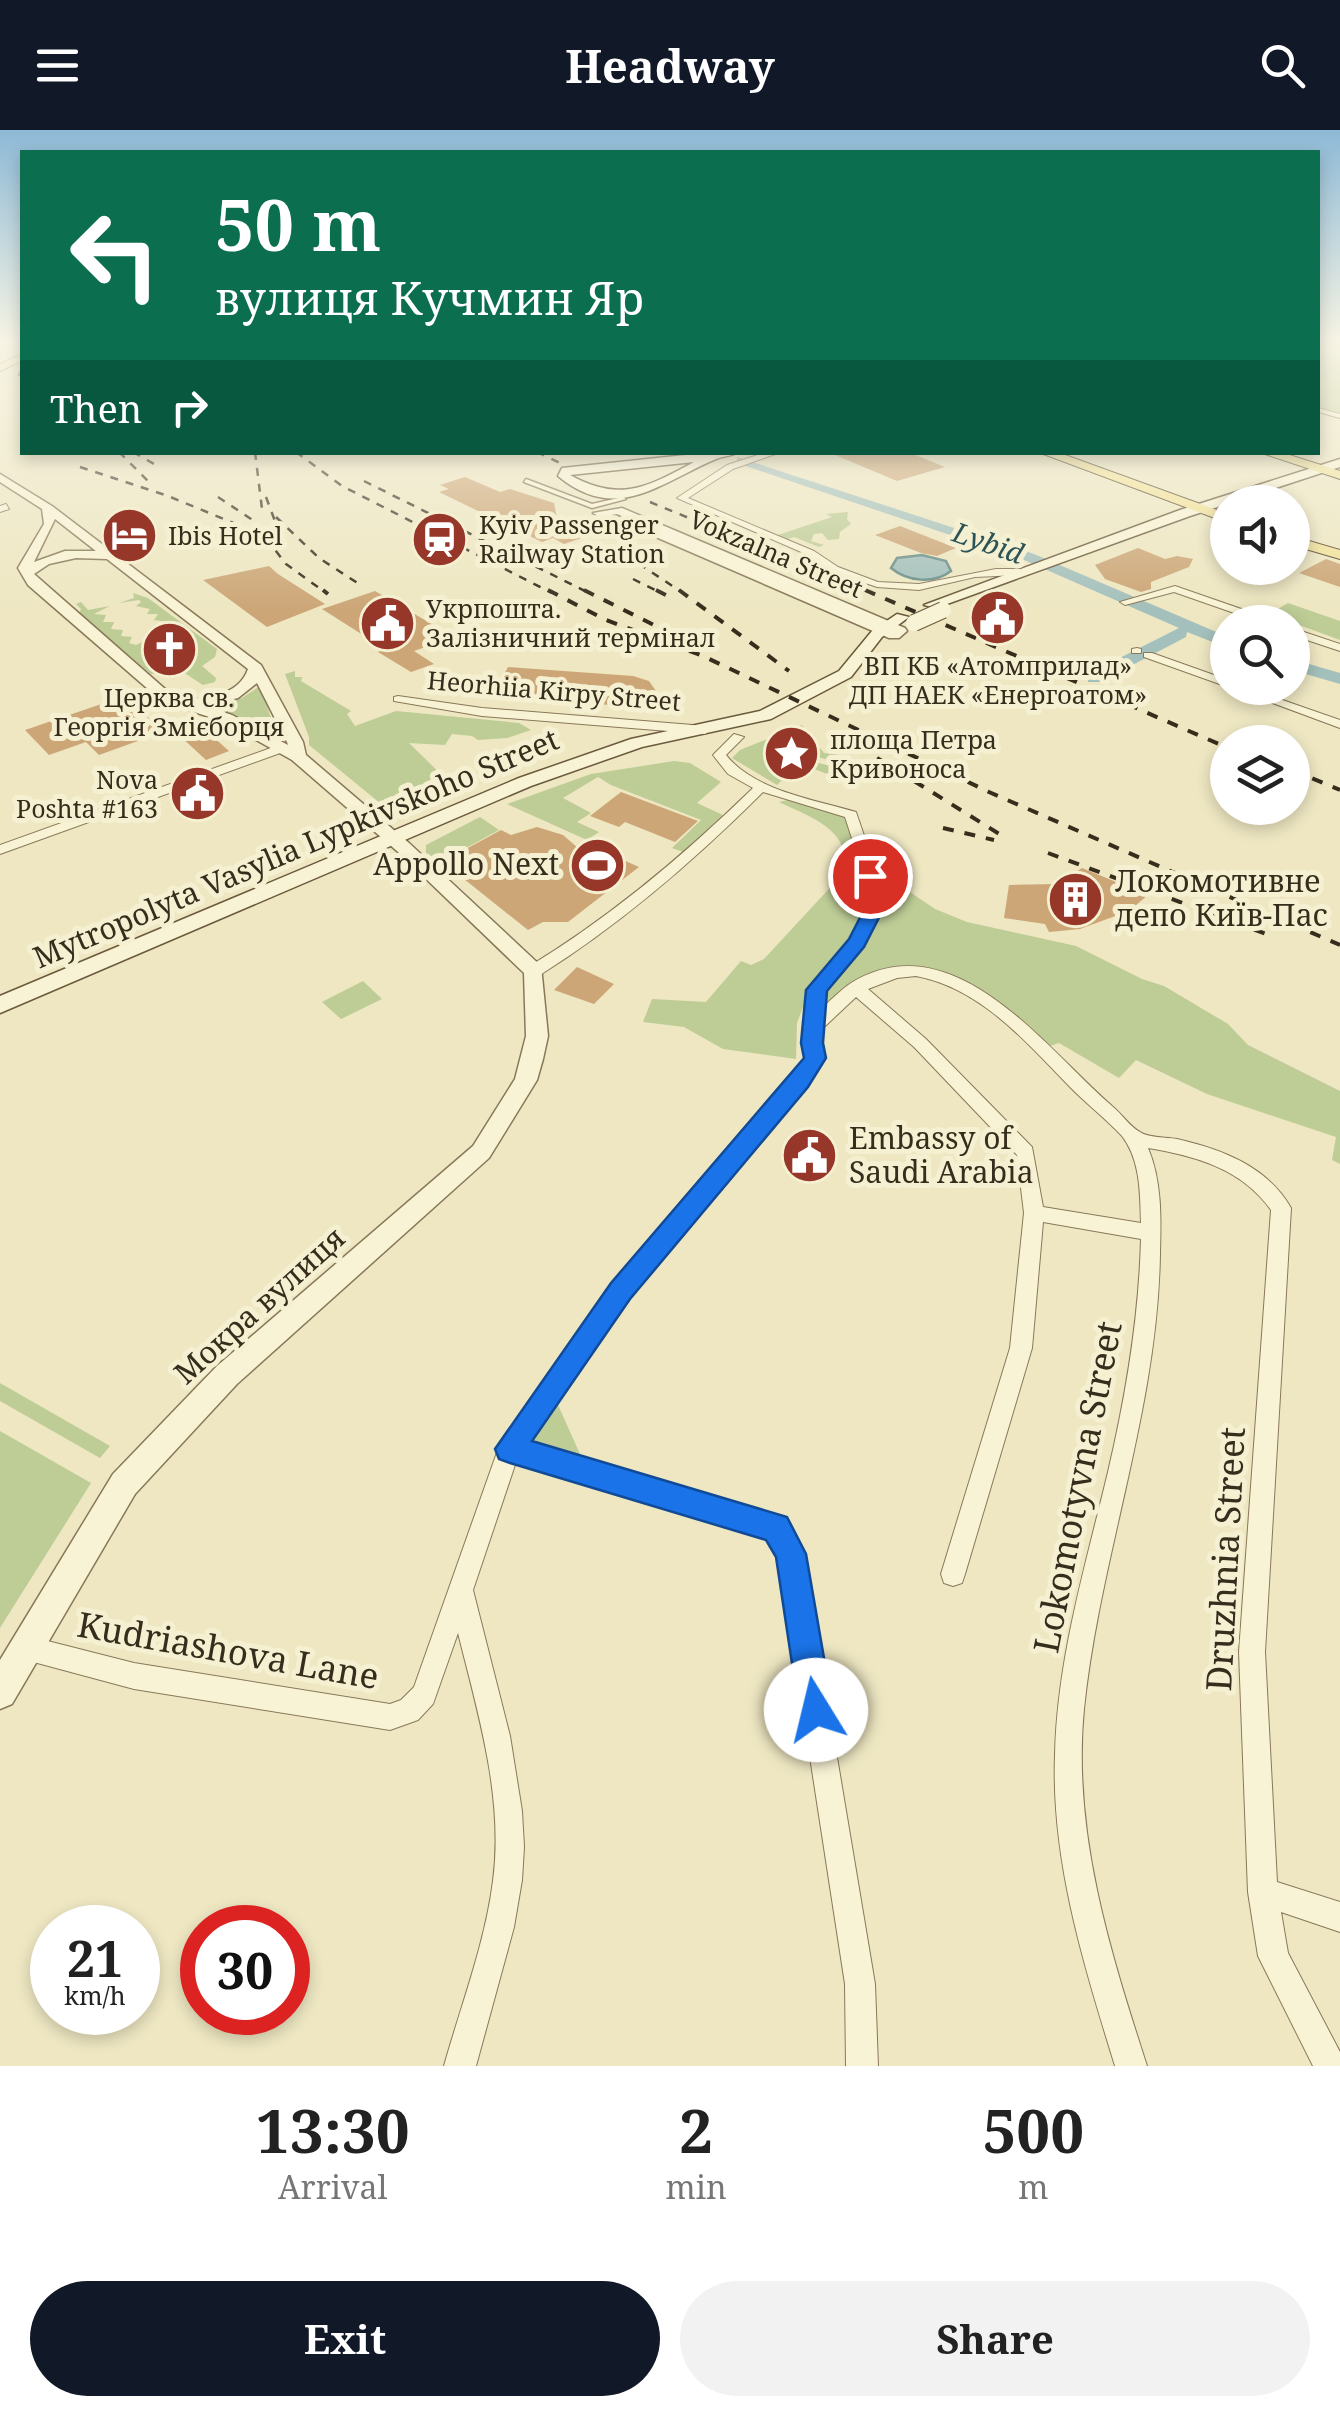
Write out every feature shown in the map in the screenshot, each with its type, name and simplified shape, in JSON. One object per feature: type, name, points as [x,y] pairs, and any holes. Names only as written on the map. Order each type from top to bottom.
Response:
[{"type":"main road","points":[[1052,455],[1210,513]]},
{"type":"main road","points":[[1275,455],[1340,475]]},
{"type":"main road","points":[[698,461],[625,501],[564,474],[598,465],[742,458]]},
{"type":"main road","points":[[795,709],[859,682],[897,627],[937,607],[1340,463]]},
{"type":"main road","points":[[1310,546],[1340,555]]},
{"type":"main road","points":[[937,607],[1031,571]]},
{"type":"main road","name":"Mytropolyta Vasylia Lypkivskoho Street","points":[[0,1005],[525,782],[637,743],[795,709]]},
{"type":"main road","name":"Mytropolyta Vasylia Lypkivskoho Street","points":[[617,753],[643,754],[738,737],[795,709]]},
{"type":"street","name":"Vokzalna Street","points":[[742,458],[681,498],[811,553],[820,564],[877,587],[918,589],[986,571],[1031,571]]},
{"type":"street","points":[[0,477],[48,508],[256,668],[295,742],[298,757]]},
{"type":"street","points":[[526,480],[592,506],[625,501]]},
{"type":"street","name":"Vokzalna Street","points":[[625,501],[599,514],[632,521],[897,627]]},
{"type":"street","points":[[48,508],[50,524],[25,562],[26,574],[147,683],[175,701],[227,718],[298,757],[391,836],[534,971],[573,948],[729,820],[761,787],[732,771],[719,755],[738,737]]},
{"type":"street","points":[[26,574],[55,557],[109,556]]},
{"type":"street","points":[[1129,601],[1174,589],[1220,605]]},
{"type":"street","points":[[1310,637],[1340,648]]},
{"type":"street","points":[[1140,652],[1210,677]]},
{"type":"street","points":[[175,701],[213,701],[238,693],[253,681],[256,668]]},
{"type":"street","name":"Heorhiia Kirpy Street","points":[[398,699],[482,712],[705,730]]},
{"type":"street","points":[[1286,705],[1340,724]]},
{"type":"street","points":[[0,850],[278,749]]},
{"type":"street","name":"Kudriashova Lane","points":[[24,1648],[134,1676],[390,1716],[409,1711],[424,1695],[510,1449],[621,1291],[800,1082],[816,1058],[812,1030],[816,990],[858,942],[878,900],[852,815],[761,787]]},
{"type":"street","name":"Мокра вулиця","points":[[0,1692],[124,1484],[184,1418],[481,1152],[529,1070],[536,1036],[534,971]]},
{"type":"street","name":"Lokomotyvna Street","points":[[812,1030],[855,987],[884,973],[916,972],[949,980],[1002,1011],[1134,1139],[1150,1186],[1152,1274],[1141,1381],[1071,1710],[1067,1791],[1080,1878],[1131,2066]]},
{"type":"street","points":[[855,987],[920,1043],[1026,1152],[1034,1213],[1022,1348],[953,1574]]},
{"type":"street","name":"Druzhnia Street","points":[[1134,1139],[1180,1146],[1252,1175],[1281,1208],[1252,1652],[1263,1892],[1273,1956],[1330,2066]]},
{"type":"street","points":[[1034,1213],[1151,1233]]},
{"type":"street","points":[[510,1449],[776,1528],[791,1554],[860,1984],[862,2066]]},
{"type":"street","points":[[460,2066],[508,1879],[510,1838],[501,1766],[461,1592]]},
{"type":"street","points":[[1263,1892],[1340,1917]]},
{"type":"green space","points":[[848,512],[851,524],[840,532],[839,539],[828,540],[822,533],[814,534],[811,541],[824,545],[819,547],[794,537],[785,540],[775,536],[832,517],[826,514]]},
{"type":"green space","points":[[133,593],[148,598],[217,649],[215,657],[202,666],[216,678],[215,682],[203,685],[183,672],[151,674],[78,615],[81,609],[76,604],[81,602],[88,610],[110,606],[94,614],[106,615],[103,622],[114,622],[111,629],[123,630],[121,636],[132,637],[129,643],[136,645],[159,634],[169,622],[154,620],[158,614],[147,614],[150,609],[136,606],[139,600],[119,603],[134,598]]},
{"type":"green space","points":[[1310,611],[1340,621],[1340,640],[1310,629]]},
{"type":"green space","points":[[295,671],[295,677],[302,677],[301,681],[351,711],[347,714],[355,726],[396,711],[519,723],[531,730],[507,738],[478,740],[452,734],[445,745],[409,743],[456,789],[391,812],[309,745],[285,674]]},
{"type":"green space","points":[[260,686],[279,741],[210,706],[242,698]]},
{"type":"green space","name":"площа Петра Кривоноса","points":[[802,725],[824,753],[839,755],[847,764],[817,757],[815,762],[834,767],[842,776],[858,778],[860,785],[799,764],[777,785],[732,758],[740,750]]},
{"type":"green space","points":[[674,761],[690,763],[721,782],[697,803],[723,815],[683,852],[672,848],[701,820],[598,777],[563,798],[591,813],[577,822],[599,832],[587,840],[507,804],[591,774]]},
{"type":"green space","points":[[792,799],[846,816],[875,900],[855,938],[811,985],[797,1023],[796,1059],[723,1049],[684,1027],[643,1022],[652,999],[706,1002],[741,961],[751,965],[764,959],[839,878],[844,862],[838,838],[818,821],[779,802]]},
{"type":"green space","points":[[480,817],[499,830],[443,857],[439,863],[448,869],[440,874],[426,858],[426,845]]},
{"type":"green space","points":[[871,876],[895,882],[935,909],[967,922],[1076,946],[1164,986],[1228,1024],[1248,1045],[1340,1091],[1340,1164],[1332,1160],[1336,1137],[1207,1094],[1136,1060],[1119,1078],[1059,1043],[1041,1049],[970,993],[929,973],[908,970],[878,976],[813,1029],[817,990],[878,901]]},
{"type":"green space","points":[[363,981],[382,999],[341,1019],[322,1002]]},
{"type":"green space","points":[[0,1383],[110,1446],[100,1458],[0,1401]]},
{"type":"green space","points":[[553,1403],[558,1405],[584,1463],[528,1446]]},
{"type":"green space","points":[[0,1431],[91,1483],[0,1628]]},
{"type":"water","points":[[922,555],[946,561],[951,571],[921,580],[891,568],[897,558]]},
{"type":"building","points":[[835,455],[915,455],[945,467],[897,481]]},
{"type":"building","points":[[465,477],[500,492],[510,489],[554,503],[557,518],[591,535],[564,544],[553,538],[542,542],[439,492],[449,489],[440,485]]},
{"type":"building","points":[[900,526],[956,548],[937,556],[875,535]]},
{"type":"building","points":[[1138,548],[1165,559],[1193,559],[1189,567],[1151,582],[1151,589],[1141,592],[1105,579],[1095,565]]},
{"type":"building","points":[[1326,559],[1340,564],[1340,587],[1310,577],[1310,567]]},
{"type":"building","points":[[269,566],[325,604],[267,627],[203,580]]},
{"type":"building","name":"Укрпошта. Залізничний термінал","points":[[375,591],[454,637],[414,651],[434,664],[411,672],[378,652],[385,649],[322,609]]},
{"type":"building","name":"Церква св. Георгія Змієборця","points":[[177,638],[192,649],[160,660],[145,648]]},
{"type":"building","points":[[508,667],[633,676],[649,681],[656,691],[650,700],[624,706],[492,696]]},
{"type":"building","points":[[125,696],[151,720],[158,717],[171,729],[99,755],[86,742],[49,755],[25,730]]},
{"type":"building","points":[[203,728],[229,751],[206,760],[180,736]]},
{"type":"building","points":[[621,792],[698,821],[675,842],[625,822],[619,827],[590,816]]},
{"type":"building","points":[[537,827],[563,835],[578,848],[585,843],[639,867],[568,922],[543,922],[528,930],[434,855],[453,856],[501,830],[511,835]]},
{"type":"building","name":"Локомотивне депо Київ-Пас","points":[[1082,868],[1148,895],[1129,911],[1080,929],[1049,932],[1045,924],[1004,918],[1009,885],[1058,884]]},
{"type":"building","points":[[577,967],[614,984],[594,1004],[554,990]]},
{"type":"waterway","name":"Lybid","points":[[742,460],[1029,557],[1210,635]]},
{"type":"waterway","points":[[1094,678],[1180,633]]},
{"type":"waterway","name":"Lybid","points":[[1310,670],[1340,679]]},
{"type":"railway","points":[[122,455],[151,484]]},
{"type":"railway","points":[[138,455],[154,464]]},
{"type":"railway","points":[[255,455],[262,509]]},
{"type":"railway","points":[[300,455],[342,486],[552,593]]},
{"type":"railway","points":[[543,455],[560,463]]},
{"type":"railway","points":[[80,467],[168,496],[253,531]]},
{"type":"railway","points":[[364,481],[589,593]]},
{"type":"railway","points":[[218,497],[251,519],[286,564],[326,593]]},
{"type":"railway","points":[[266,497],[285,548]]},
{"type":"railway","points":[[650,502],[871,593]]},
{"type":"railway","points":[[276,517],[319,558],[359,584]]},
{"type":"railway","points":[[612,546],[683,593]]},
{"type":"railway","points":[[633,579],[661,593]]},
{"type":"railway","points":[[323,590],[328,594]]},
{"type":"railway","points":[[548,590],[606,620],[703,656],[989,792],[1340,945]]},
{"type":"railway","points":[[584,590],[660,628]]},
{"type":"railway","points":[[656,590],[666,595]]},
{"type":"railway","points":[[679,590],[789,671]]},
{"type":"railway","points":[[865,590],[1210,740]]},
{"type":"railway","points":[[877,758],[1001,835]]},
{"type":"railway","points":[[1310,778],[1340,790]]},
{"type":"railway","points":[[943,828],[994,840]]},
{"type":"railway","points":[[1048,853],[1266,934]]},
{"type":"place","name":"Ibis Hotel","points":[[129,536]]},
{"type":"place","name":"Kyiv Passenger Railway Station","points":[[440,539]]},
{"type":"place","name":"ВП КБ «Атомприлад» ДП НАЕК «Енергоатом»","points":[[998,617]]},
{"type":"place","name":"Укрпошта. Залізничний термінал","points":[[387,623]]},
{"type":"place","name":"Церква св. Георгія Змієборця","points":[[169,649]]},
{"type":"place","name":"площа Петра Кривоноса","points":[[791,754]]},
{"type":"place","name":"Nova Poshta #163","points":[[197,794]]},
{"type":"place","name":"Appollo Next","points":[[598,865]]},
{"type":"place","name":"Локомотивне депо Київ-Пас","points":[[1076,899]]},
{"type":"place","name":"Embassy of Saudi Arabia","points":[[810,1156]]},
{"type":"route","points":[[816,1710],[791,1554],[776,1528],[510,1449],[621,1291],[800,1082],[816,1058],[812,1043],[816,990],[858,942],[872,914],[878,900],[870,876]]}]
